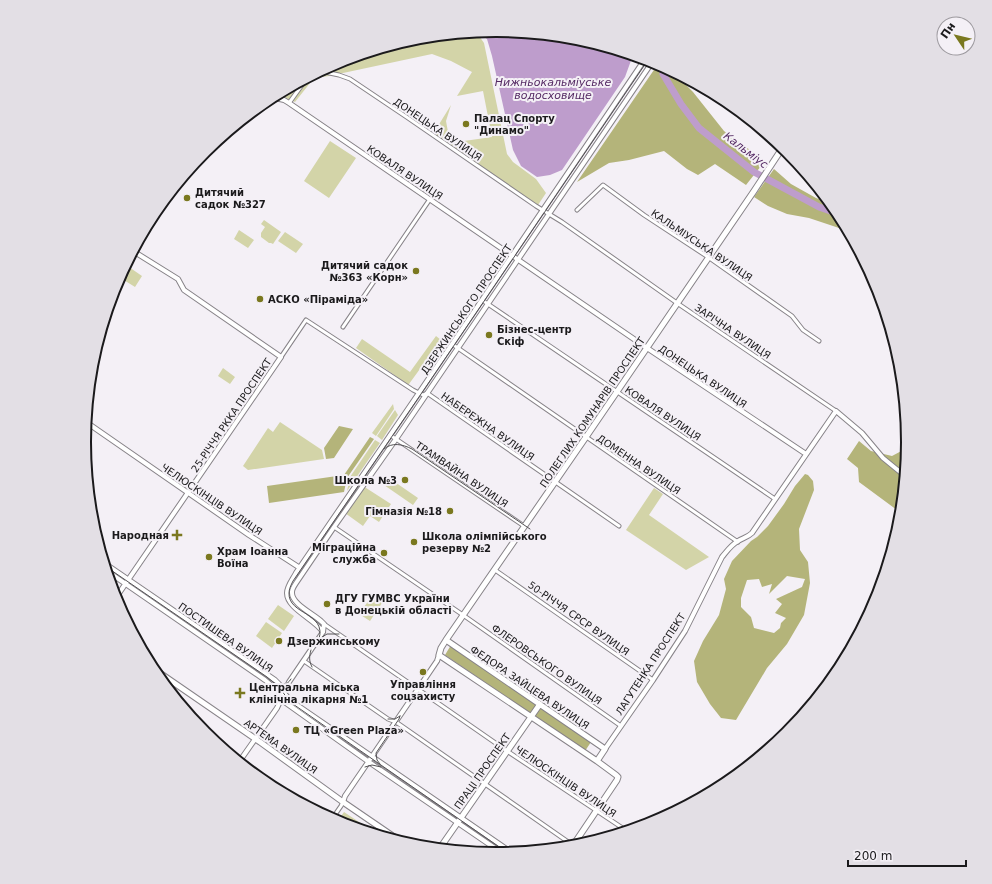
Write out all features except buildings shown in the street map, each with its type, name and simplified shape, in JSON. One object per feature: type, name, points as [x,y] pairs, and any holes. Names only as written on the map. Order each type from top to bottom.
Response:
[{"type":"main road","name":"ПОЛЕГЛИХ КОМУНАРІВ ПРОСПЕКТ","points":[[439,655],[446,640],[779,153]]},
{"type":"main road","name":"ФЕДОРА ЗАЙЦЕВА ВУЛИЦЯ","points":[[446,640],[605,749]]},
{"type":"main road","points":[[439,655],[597,761],[618,777],[578,838]]},
{"type":"main road","name":"АРТЕМА ВУЛИЦЯ","points":[[167,678],[385,831]]},
{"type":"main road","name":"ПРАЦІ ПРОСПЕКТ","points":[[443,844],[540,704]]},
{"type":"main road","name":"ЛАГУТЕНКА ПРОСПЕКТ","points":[[597,761],[605,749]]},
{"type":"street","name":"ДЗЕРЖИНСЬКОГО ПРОСПЕКТ","points":[[300,568],[641,64]]},
{"type":"street","name":"ДЗЕРЖИНСЬКОГО ПРОСПЕКТ","points":[[306,567],[427,394],[649,67]]},
{"type":"street","name":"ДОНЕЦЬКА ВУЛИЦЯ","points":[[330,73],[350,79],[542,210]]},
{"type":"street","points":[[281,99],[289,103],[300,88]]},
{"type":"street","name":"КОВАЛЯ ВУЛИЦЯ","points":[[289,103],[512,256]]},
{"type":"street","name":"КАЛЬМІУСЬКА ВУЛИЦЯ","points":[[577,210],[603,186],[792,316],[803,330],[819,341]]},
{"type":"street","points":[[343,328],[430,199]]},
{"type":"street","name":"ЗАРІЧНА ВУЛИЦЯ","points":[[542,210],[562,222],[677,303],[836,411],[862,433],[883,458],[900,472]]},
{"type":"street","points":[[138,254],[178,279],[184,290],[281,357]]},
{"type":"street","name":"ДОНЕЦЬКА ВУЛИЦЯ","points":[[512,256],[806,454]]},
{"type":"street","name":"КОВАЛЯ ВУЛИЦЯ","points":[[482,300],[775,499]]},
{"type":"street","name":"25-РІЧЧЯ РККА ПРОСПЕКТ","points":[[120,592],[306,320]]},
{"type":"street","name":"НАБЕРЕЖНА ВУЛИЦЯ","points":[[306,320],[409,388],[424,395],[427,394],[619,526]]},
{"type":"street","name":"ДОМЕННА ВУЛИЦЯ","points":[[452,344],[738,542]]},
{"type":"street","name":"ЛАГУТЕНКА ПРОСПЕКТ","points":[[605,749],[685,631],[722,557],[729,548],[752,533],[836,411]]},
{"type":"street","name":"ЧЕЛЮСКІНЦІВ ВУЛИЦЯ","points":[[92,426],[300,568]]},
{"type":"street","name":"ТРАМВАЙНА ВУЛИЦЯ","points":[[390,435],[524,526]]},
{"type":"street","points":[[334,527],[463,615]]},
{"type":"street","name":"ПОСТИШЕВА ВУЛИЦЯ","points":[[111,567],[275,680],[291,701],[370,760],[493,847]]},
{"type":"street","points":[[306,567],[300,568],[288,589],[288,599],[294,607],[317,624],[323,632]]},
{"type":"street","points":[[242,757],[277,708],[291,679],[323,632],[324,624],[296,603],[292,597],[292,590],[306,567]]},
{"type":"street","name":"50-РІЧЧЯ СРСР ВУЛИЦЯ","points":[[495,570],[653,680]]},
{"type":"street","name":"ПОСТИШЕВА ВУЛИЦЯ","points":[[113,575],[265,680],[277,690],[286,703],[503,847]]},
{"type":"street","name":"ФЛЕРОВСЬКОГО ВУЛИЦЯ","points":[[463,615],[621,726]]},
{"type":"street","name":"ЧЕЛЮСКІНЦІВ ВУЛИЦЯ","points":[[324,624],[507,751],[621,827]]},
{"type":"street","name":"ПОЛЕГЛИХ КОМУНАРІВ ПРОСПЕКТ","points":[[396,722],[437,661],[439,655]]},
{"type":"street","points":[[304,661],[388,719],[396,722],[566,841]]},
{"type":"street","points":[[275,680],[282,683],[291,679]]},
{"type":"street","points":[[336,814],[345,796],[396,722]]},
{"type":"green space","points":[[480,38],[484,43],[507,154],[513,162],[536,179],[546,193],[538,205],[433,134],[451,105],[446,121],[450,143],[492,137],[483,91],[457,96],[472,72],[451,61],[432,54],[321,77],[366,58],[391,51],[443,40]]},
{"type":"green space","points":[[654,69],[685,84],[724,131],[765,161],[746,185],[715,164],[698,175],[687,169],[664,151],[629,160],[609,163],[577,182]]},
{"type":"green space","points":[[311,82],[295,102],[284,97]]},
{"type":"green space","points":[[330,141],[356,158],[329,198],[304,181]]},
{"type":"green space","points":[[774,169],[791,184],[820,200],[840,228],[809,218],[787,214],[768,206],[754,197]]},
{"type":"green space","points":[[264,220],[281,232],[273,244],[261,237],[261,233],[265,227],[261,224]]},
{"type":"green space","points":[[239,230],[254,240],[248,248],[234,239]]},
{"type":"green space","points":[[285,232],[303,244],[296,253],[278,241]]},
{"type":"green space","points":[[131,268],[142,276],[135,287],[125,281]]},
{"type":"green space","points":[[436,336],[441,340],[409,384],[356,348],[362,339],[410,372]]},
{"type":"green space","points":[[223,368],[235,377],[230,384],[218,376]]},
{"type":"green space","points":[[393,404],[394,409],[376,436],[372,433]]},
{"type":"green space","points":[[395,410],[398,415],[382,440],[377,436]]},
{"type":"green space","points":[[280,422],[322,450],[324,459],[248,470],[243,466],[268,428],[273,432]]},
{"type":"green space","points":[[339,426],[353,429],[334,458],[326,459],[324,448]]},
{"type":"green space","points":[[370,437],[374,439],[347,478],[344,492],[269,503],[267,486],[344,475]]},
{"type":"green space","points":[[375,440],[380,443],[347,491],[350,477]]},
{"type":"green space","points":[[859,441],[871,451],[892,456],[901,451],[898,495],[895,509],[859,482],[858,468],[847,459]]},
{"type":"green space","points":[[805,474],[808,475],[813,481],[814,490],[799,529],[800,550],[808,562],[810,583],[804,615],[787,644],[767,668],[736,720],[721,718],[710,704],[697,682],[694,661],[703,641],[719,615],[726,589],[724,579],[732,561],[768,526]],"holes":[[[787,576],[805,579],[802,587],[776,599],[782,604],[775,613],[786,618],[781,623],[780,628],[774,633],[754,628],[751,617],[741,607],[741,598],[747,580],[759,579],[762,587],[772,584],[769,594]]]},
{"type":"green space","points":[[389,478],[418,498],[413,505],[384,485]]},
{"type":"green space","points":[[363,486],[391,504],[379,522],[370,516],[363,526],[345,513]]},
{"type":"green space","points":[[654,488],[663,494],[649,515],[709,557],[686,570],[626,530]]},
{"type":"green space","points":[[374,593],[384,600],[370,621],[359,614]]},
{"type":"green space","points":[[278,605],[294,616],[284,631],[268,619]]},
{"type":"green space","points":[[266,622],[282,633],[272,648],[256,636]]},
{"type":"green space","points":[[451,645],[537,704],[530,713],[445,655]]},
{"type":"green space","points":[[541,707],[591,742],[585,751],[535,716]]},
{"type":"green space","points":[[344,812],[364,825],[341,816]]},
{"type":"water","name":"Нижньокальміуське водосховище","points":[[485,37],[549,40],[601,51],[631,60],[625,77],[562,170],[550,175],[537,177],[521,166],[513,150],[487,39]]},
{"type":"waterway","name":"Кальміус","points":[[663,74],[681,104],[699,128],[754,172],[819,207],[828,210]]},
{"type":"tram line","points":[[319,639],[320,630],[318,624],[313,618],[294,606],[290,600],[289,592],[293,581],[644,65]]},
{"type":"tram line","points":[[384,449],[390,445],[397,444],[412,449],[530,529]]},
{"type":"tram line","points":[[112,571],[267,677],[279,687],[290,702],[499,847]]},
{"type":"tram line","points":[[319,639],[327,634],[339,634]]},
{"type":"tram line","points":[[311,650],[310,663],[312,667]]},
{"type":"tram line","points":[[274,683],[284,684],[288,683],[291,679]]},
{"type":"tram line","points":[[388,719],[395,719],[400,716]]},
{"type":"tram line","points":[[380,764],[377,760],[376,753],[400,716]]},
{"type":"tram line","points":[[365,767],[372,765],[381,767]]},
{"type":"place","name":"Палац Спорту \"Динамо\"","points":[[466,124]]},
{"type":"place","name":"Дитячий садок №327","points":[[187,198]]},
{"type":"place","name":"Дитячий садок №363 «Корн»","points":[[416,271]]},
{"type":"place","name":"АСКО «Піраміда»","points":[[260,299]]},
{"type":"place","name":"Бізнес-центр Скіф","points":[[489,335]]},
{"type":"place","name":"Школа №3","points":[[405,480]]},
{"type":"place","name":"Гімназія №18","points":[[450,511]]},
{"type":"place","name":"Народная","points":[[177,535]]},
{"type":"place","name":"Школа олімпійського резерву №2","points":[[414,542]]},
{"type":"place","name":"Міграційна служба","points":[[384,553]]},
{"type":"place","name":"Храм Іоанна Воїна","points":[[209,557]]},
{"type":"place","name":"ДГУ ГУМВС України в Донецькій області","points":[[327,604]]},
{"type":"place","name":"Дзержинському","points":[[279,641]]},
{"type":"place","name":"Управління соцзахисту","points":[[423,672]]},
{"type":"place","name":"Центральна міська клінічна лікарня №1","points":[[240,693]]},
{"type":"place","name":"ТЦ «Green Plaza»","points":[[296,730]]}]
